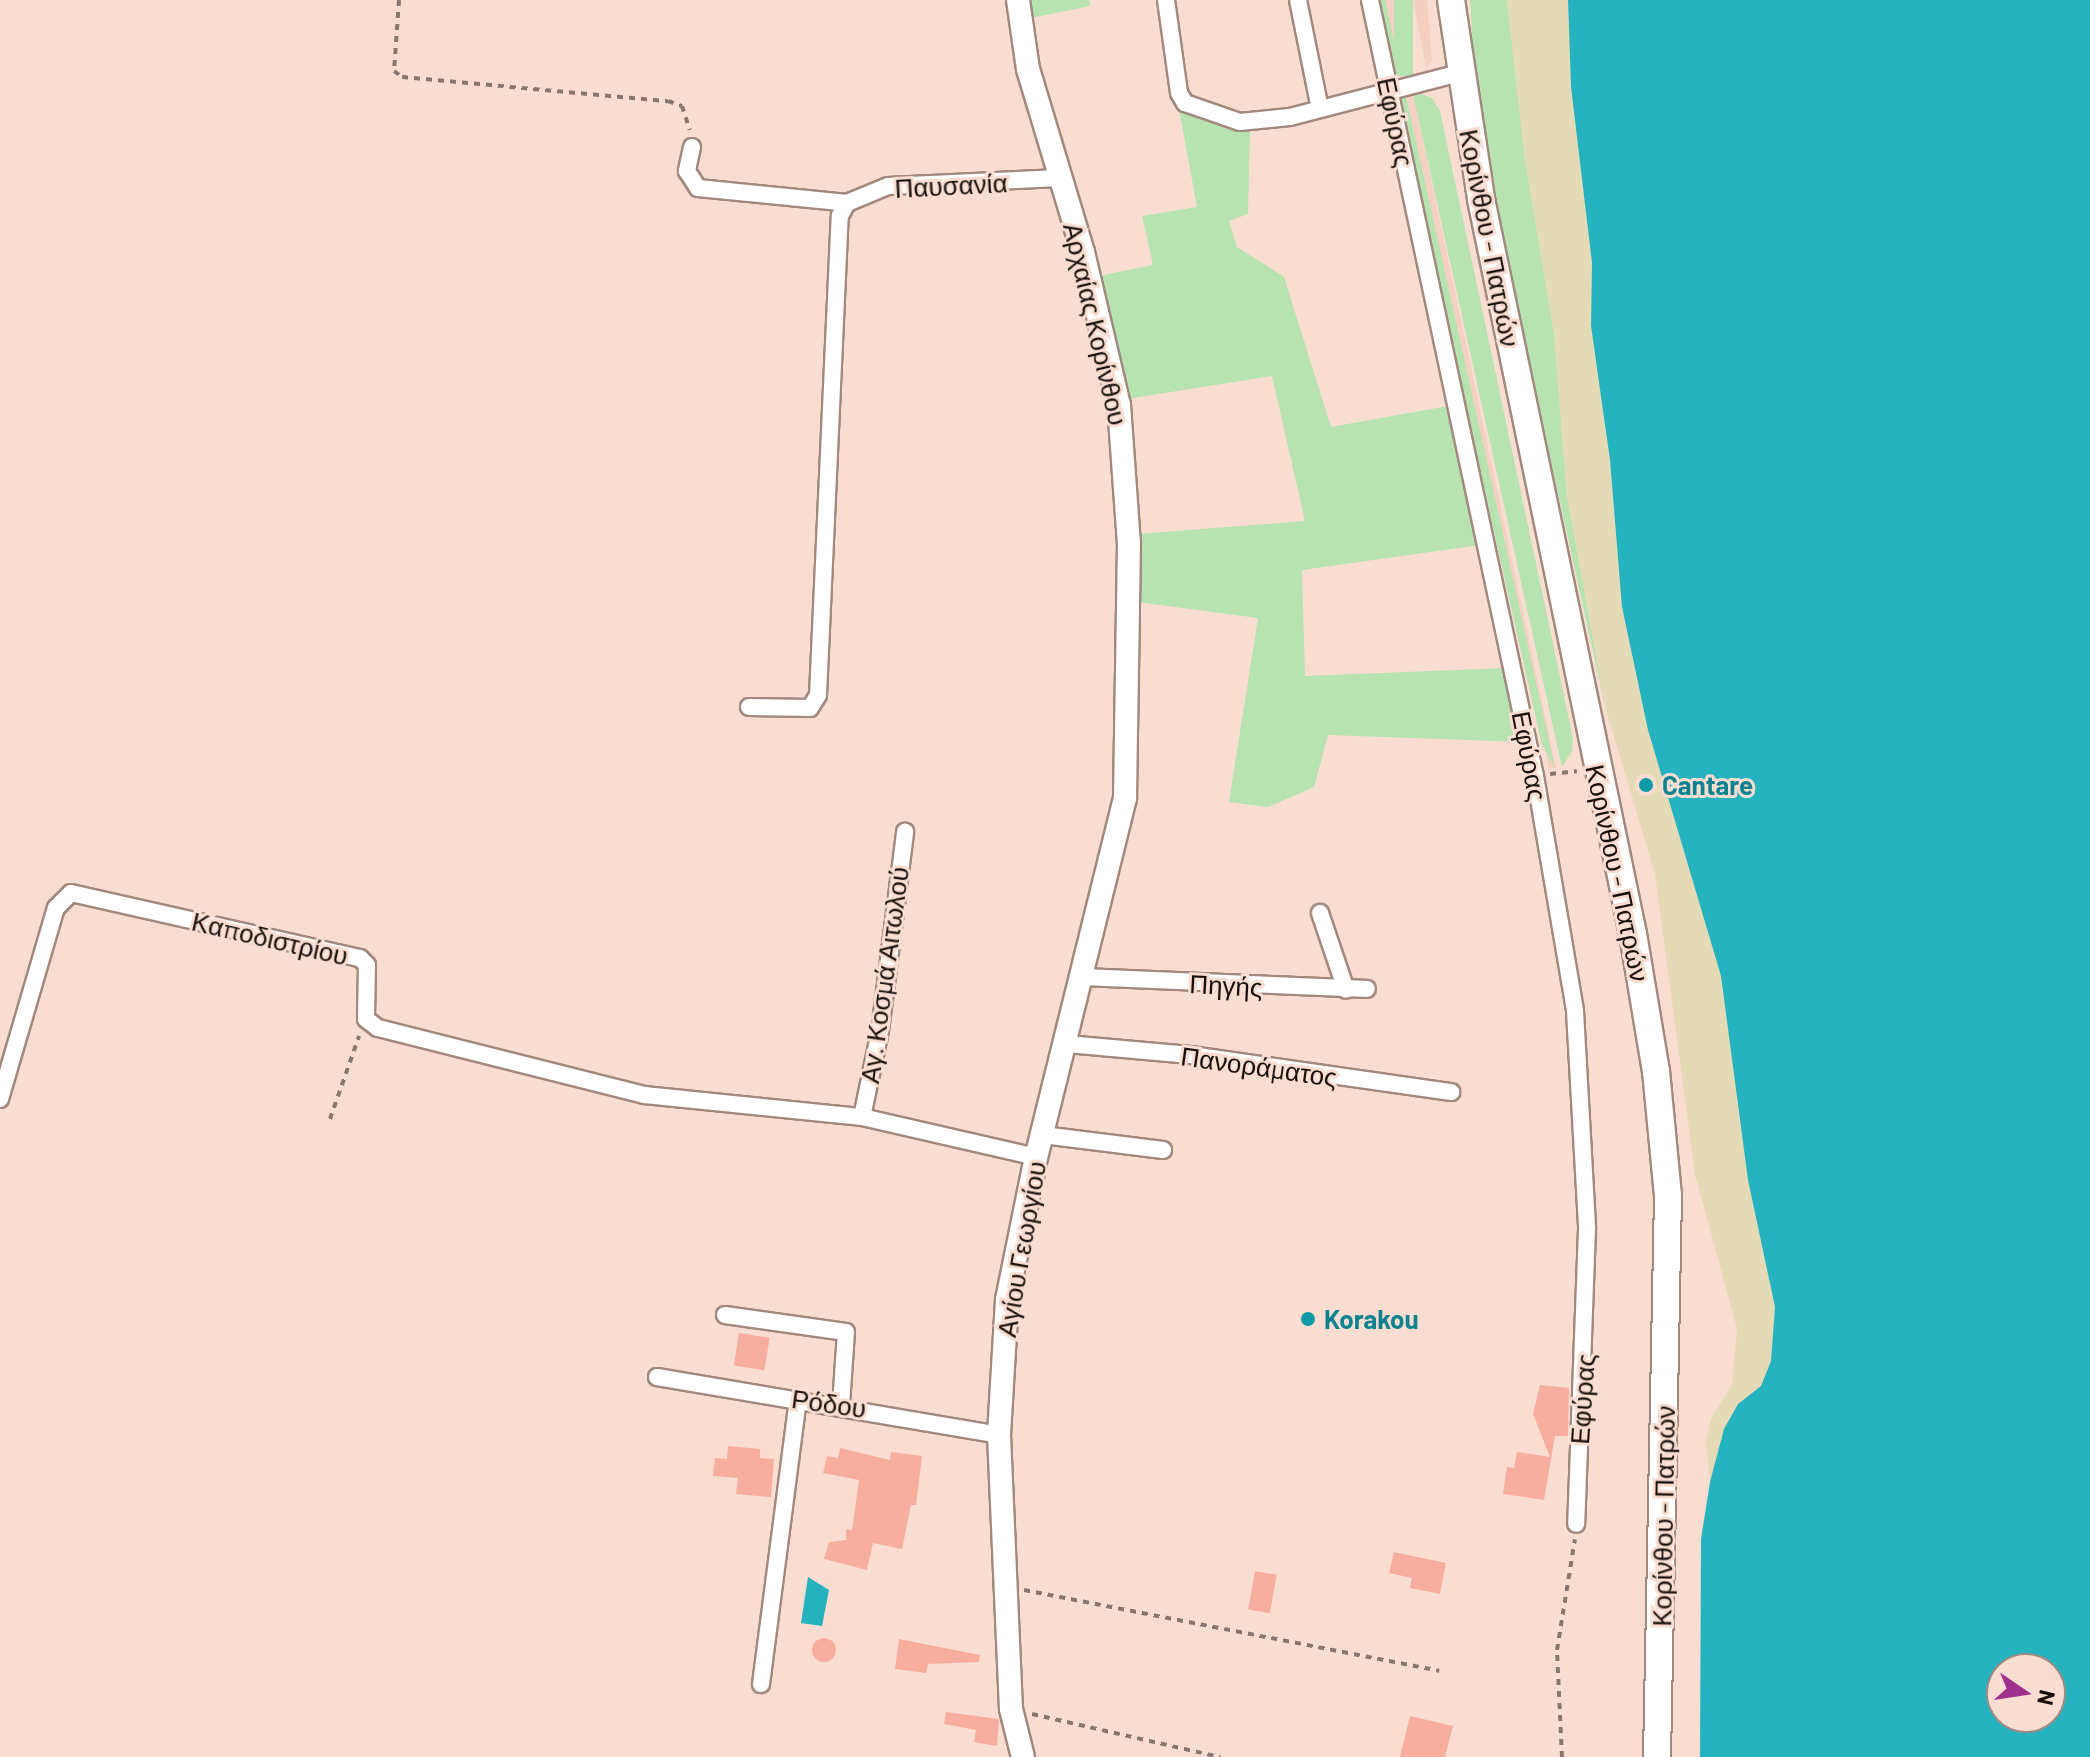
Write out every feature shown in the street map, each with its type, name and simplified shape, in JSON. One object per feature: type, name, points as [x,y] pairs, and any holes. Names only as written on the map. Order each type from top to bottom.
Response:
[{"type":"main road","name":"Κορίνθου - Πατρών","points":[[1451,0],[1459,73],[1597,770],[1633,934],[1656,1071],[1668,1195],[1657,1757]]},
{"type":"street","name":"Αρχαίας Κορίνθου","points":[[1018,0],[1028,69],[1083,252],[1122,424],[1129,543],[1125,798]]},
{"type":"street","points":[[1166,0],[1179,93],[1185,103],[1254,123],[1459,73]]},
{"type":"street","points":[[1298,0],[1320,109]]},
{"type":"street","name":"Εφύρας","points":[[1370,0],[1535,776],[1575,1011],[1586,1162],[1587,1291],[1576,1524]]},
{"type":"street","points":[[692,147],[687,171],[698,188],[847,203],[840,216],[818,695],[810,708],[749,707]]},
{"type":"street","name":"Παυσανία","points":[[847,203],[888,186],[1060,178]]},
{"type":"street","name":"Αγίου Γεωργίου","points":[[1023,1757],[1011,1709],[999,1435],[1007,1300],[1036,1157],[1084,977],[1125,798]]},
{"type":"street","name":"Αγ. Κοσμά Αιτωλού","points":[[862,1117],[880,1031],[905,832]]},
{"type":"street","name":"Καποδιστρίου","points":[[0,1099],[56,908],[71,893],[360,958],[367,965],[366,1019]]},
{"type":"street","points":[[1320,913],[1346,990]]},
{"type":"street","name":"Πηγής","points":[[1084,977],[1367,989]]},
{"type":"street","points":[[366,1019],[378,1028],[645,1095],[862,1117],[1036,1157]]},
{"type":"street","name":"Πανοράματος","points":[[1067,1044],[1191,1055],[1451,1092]]},
{"type":"street","points":[[1043,1135],[1163,1150]]},
{"type":"street","points":[[725,1315],[846,1332],[841,1406]]},
{"type":"street","name":"Ρόδου","points":[[657,1377],[999,1435]]},
{"type":"street","points":[[761,1684],[798,1399]]},
{"type":"path","points":[[399,0],[394,71],[402,77],[668,101],[687,113],[692,147]]},
{"type":"path","points":[[1535,776],[1597,770]]},
{"type":"path","points":[[330,1119],[366,1019]]},
{"type":"path","points":[[1562,1757],[1557,1650],[1576,1524]]},
{"type":"path","points":[[1006,1589],[1047,1592],[1439,1671]]},
{"type":"path","points":[[1011,1709],[1220,1757]]},
{"type":"shaded area","points":[[1385,0],[1394,0],[1394,78],[1385,78]]},
{"type":"shaded area","points":[[1413,0],[1427,0],[1432,60],[1426,67]]},
{"type":"shaded area","points":[[1412,90],[1556,768],[1549,769],[1405,91]]},
{"type":"green space","points":[[1029,0],[1089,0],[1090,6],[1031,18]]},
{"type":"green space","points":[[1375,0],[1385,0],[1401,76],[1392,70]]},
{"type":"green space","points":[[1394,0],[1413,0],[1413,76],[1394,76]]},
{"type":"green space","points":[[1470,0],[1507,0],[1525,159],[1554,333],[1567,495],[1606,710],[1493,200],[1474,71]]},
{"type":"green space","points":[[1412,90],[1432,98],[1440,111],[1573,738],[1572,751],[1562,767]]},
{"type":"green space","points":[[1405,92],[1555,768],[1542,745],[1398,105]]},
{"type":"green space","points":[[1179,109],[1250,132],[1248,214],[1229,221],[1237,247],[1284,277],[1331,427],[1448,406],[1480,545],[1302,570],[1305,676],[1507,668],[1524,742],[1328,735],[1314,787],[1268,807],[1229,802],[1258,618],[1137,602],[1138,534],[1305,521],[1272,376],[1127,399],[1099,276],[1153,265],[1142,216],[1197,207]]},
{"type":"sand","name":"Cantare","points":[[1507,0],[1568,0],[1571,87],[1592,263],[1591,326],[1610,461],[1622,607],[1648,730],[1721,976],[1748,1180],[1775,1307],[1771,1361],[1761,1386],[1738,1404],[1724,1429],[1710,1482],[1706,1441],[1711,1419],[1732,1384],[1737,1329],[1695,1174],[1655,874],[1606,710],[1567,495],[1554,333],[1525,159]]},
{"type":"water","points":[[1568,0],[2090,0],[2090,1757],[1700,1757],[1701,1539],[1710,1482],[1724,1429],[1738,1404],[1761,1386],[1771,1361],[1775,1307],[1748,1180],[1721,976],[1648,730],[1622,607],[1610,460],[1591,326],[1592,263],[1571,87]]},
{"type":"water","points":[[808,1577],[829,1590],[822,1626],[801,1623]]},
{"type":"building","points":[[739,1333],[770,1338],[764,1370],[734,1366]]},
{"type":"building","points":[[1540,1385],[1569,1388],[1568,1436],[1555,1436],[1544,1500],[1503,1494],[1507,1467],[1514,1468],[1517,1452],[1550,1457],[1533,1414]]},
{"type":"building","points":[[728,1446],[760,1449],[760,1458],[774,1459],[771,1497],[736,1494],[738,1478],[713,1476],[715,1458],[727,1459]]},
{"type":"building","points":[[840,1448],[890,1460],[891,1452],[922,1456],[916,1505],[911,1505],[902,1549],[873,1543],[867,1570],[824,1559],[829,1542],[846,1540],[846,1529],[852,1530],[859,1480],[823,1473],[827,1456],[838,1458]]},
{"type":"building","points":[[1394,1552],[1446,1563],[1440,1594],[1410,1588],[1412,1578],[1389,1573]]},
{"type":"building","points":[[1255,1571],[1277,1575],[1270,1613],[1248,1609]]},
{"type":"building","points":[[824,1638],[832,1642],[836,1650],[832,1658],[824,1662],[816,1658],[812,1650],[816,1642]]},
{"type":"building","points":[[899,1639],[980,1655],[979,1662],[928,1664],[926,1673],[895,1669]]},
{"type":"building","points":[[946,1712],[999,1719],[997,1746],[974,1742],[976,1730],[944,1724]]},
{"type":"building","points":[[1410,1716],[1453,1726],[1445,1757],[1400,1757]]},
{"type":"place","name":"Cantare","points":[[1646,785]]},
{"type":"place","name":"Korakou","points":[[1308,1319]]}]
